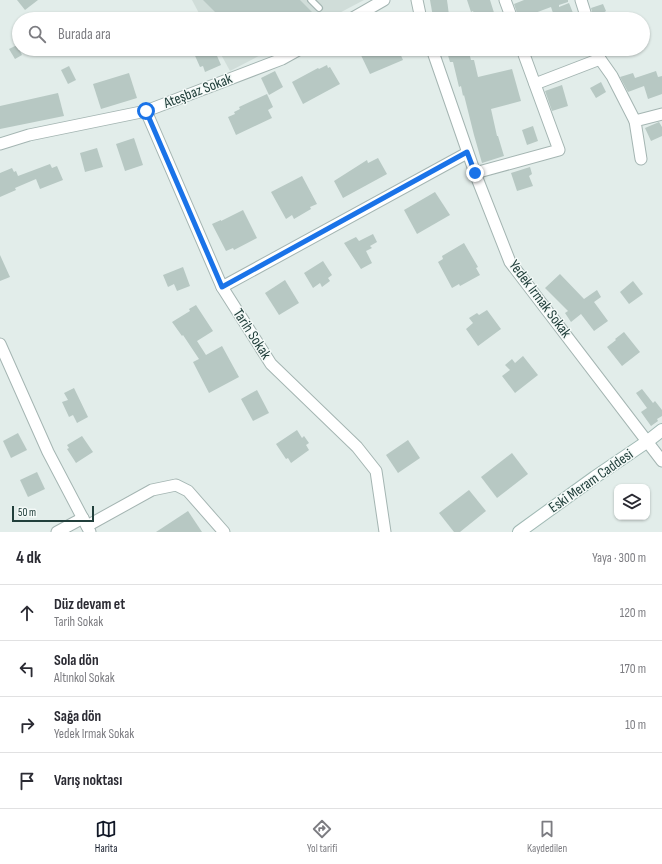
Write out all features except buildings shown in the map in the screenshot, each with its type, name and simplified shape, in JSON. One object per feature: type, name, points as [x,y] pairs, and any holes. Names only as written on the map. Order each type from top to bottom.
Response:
[{"type":"street","points":[[363,12],[384,0]]},
{"type":"street","points":[[417,0],[420,12]]},
{"type":"street","points":[[505,0],[509,12]]},
{"type":"street","points":[[580,0],[584,12]]},
{"type":"street","name":"Ateşbaz Sokak","points":[[0,144],[29,135],[146,111],[287,56]]},
{"type":"street","name":"Yedek Irmak Sokak","points":[[434,56],[467,152],[510,262],[662,461]]},
{"type":"street","points":[[475,173],[559,150],[525,56]]},
{"type":"street","points":[[535,84],[594,56]]},
{"type":"street","points":[[599,56],[612,76],[634,122],[640,159]]},
{"type":"street","name":"Tarih Sokak","points":[[146,111],[222,287],[271,364],[357,447],[376,471],[385,532]]},
{"type":"street","points":[[634,122],[662,114]]},
{"type":"street","points":[[222,287],[467,152]]},
{"type":"street","points":[[0,344],[48,452],[87,525]]},
{"type":"street","name":"Eski Meram Caddesi","points":[[519,532],[662,430]]},
{"type":"street","points":[[57,532],[87,525],[152,490],[176,485],[188,490],[224,532]]},
{"type":"lane","points":[[311,0],[319,8]]},
{"type":"shaded area","points":[[192,0],[364,0],[341,12],[198,12]]},
{"type":"shaded area","points":[[222,56],[259,56],[230,71]]},
{"type":"route","points":[[146,111],[222,287],[467,152],[475,173]]}]
